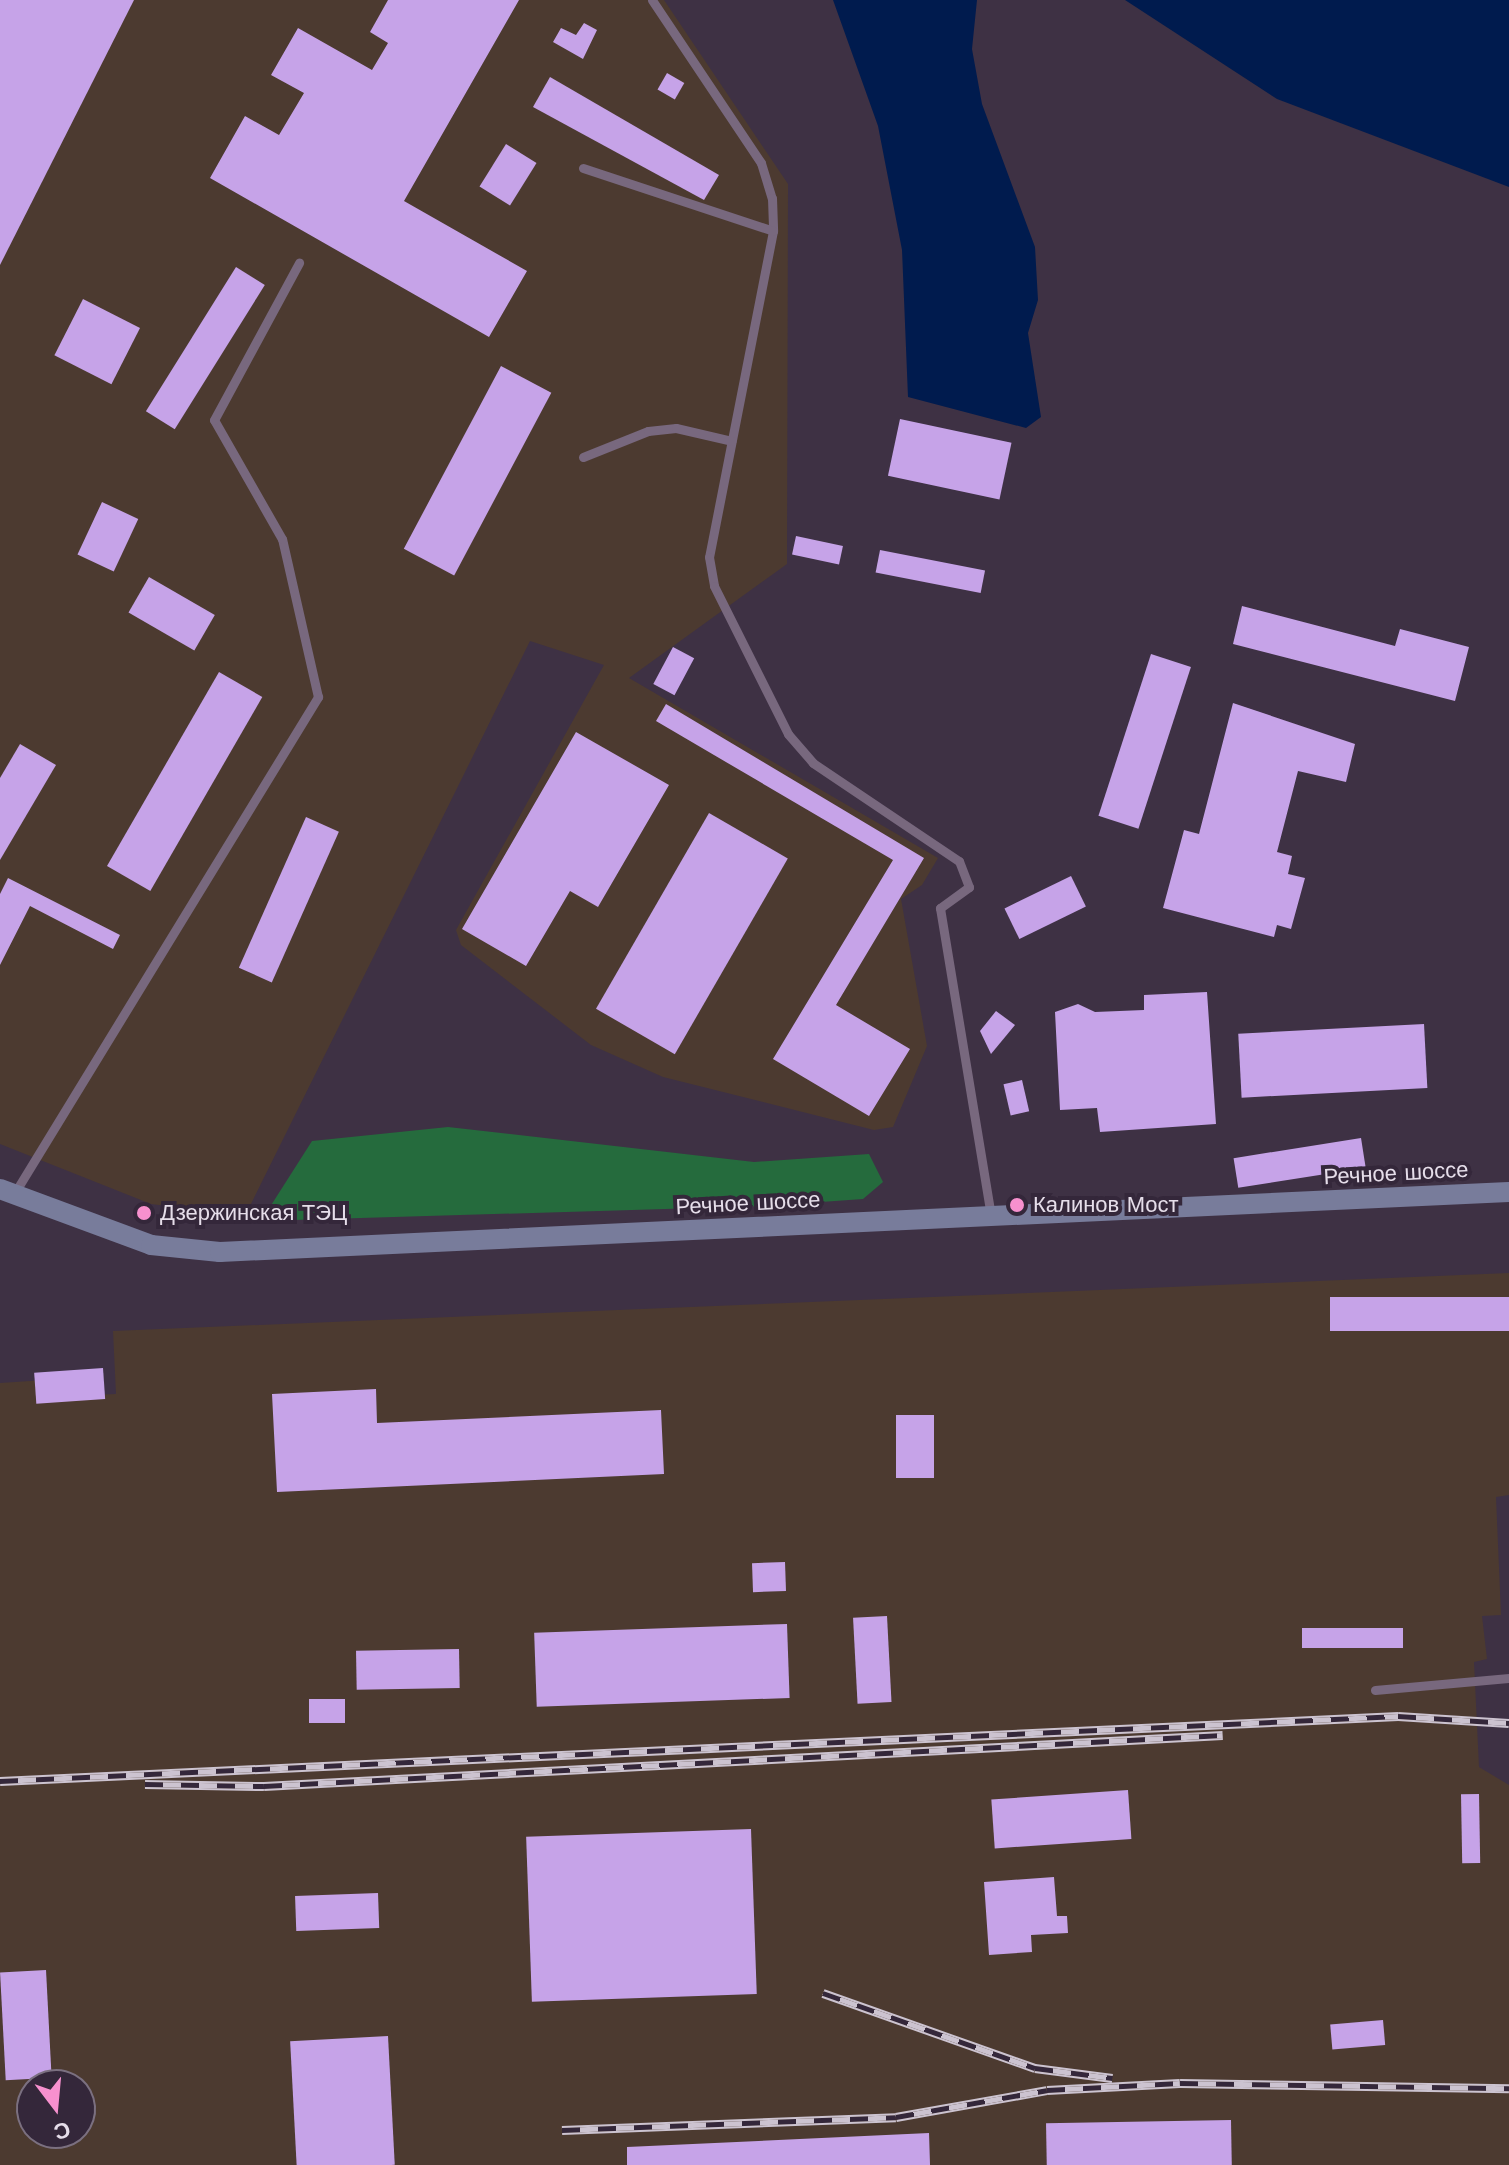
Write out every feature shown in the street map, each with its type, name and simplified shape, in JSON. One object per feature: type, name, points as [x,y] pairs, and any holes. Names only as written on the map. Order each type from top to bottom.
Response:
[{"type":"street","name":"Речное шоссе","points":[[7,1192],[151,1245],[220,1252],[1509,1192]]},
{"type":"lane","points":[[652,0],[761,163],[773,231],[709,557],[714,586],[788,734],[813,763],[950,849],[969,887],[940,908],[991,1216]]},
{"type":"lane","points":[[583,168],[773,231]]},
{"type":"lane","points":[[7,1192],[318,697],[282,539],[214,420],[299,263]]},
{"type":"lane","points":[[583,457],[648,431],[688,429],[732,441]]},
{"type":"lane","points":[[1375,1690],[1509,1678]]},
{"type":"shaded area","points":[[0,0],[664,0],[788,184],[787,564],[629,678],[938,858],[922,885],[901,899],[927,1046],[893,1127],[874,1130],[663,1077],[591,1045],[461,945],[456,930],[604,665],[530,641],[245,1216],[151,1204],[0,1144]]},
{"type":"shaded area","points":[[1509,1273],[1509,1495],[1496,1497],[1501,1615],[1482,1616],[1487,1659],[1474,1662],[1479,1767],[1509,1785],[1509,2165],[0,2165],[0,1383],[91,1377],[93,1395],[116,1394],[113,1331]]},
{"type":"green space","points":[[448,1127],[754,1162],[869,1154],[883,1182],[863,1199],[765,1206],[261,1221],[312,1141]]},
{"type":"water","points":[[833,0],[977,0],[972,49],[982,104],[1035,247],[1038,300],[1028,333],[1041,417],[1026,428],[908,397],[902,250],[878,126]]},
{"type":"water","points":[[1125,0],[1509,0],[1509,187],[1277,99]]},
{"type":"building","points":[[0,0],[134,0],[0,265]]},
{"type":"building","points":[[388,0],[519,0],[404,201],[527,271],[489,337],[210,178],[245,116],[279,135],[304,93],[271,75],[298,28],[372,70],[388,43],[370,32]]},
{"type":"building","points":[[584,23],[597,30],[583,59],[553,42],[561,28],[576,35]]},
{"type":"building","points":[[667,73],[684,83],[675,99],[658,89]]},
{"type":"building","points":[[550,77],[719,175],[704,200],[533,107]]},
{"type":"building","points":[[506,144],[537,163],[510,205],[480,186]]},
{"type":"building","points":[[236,267],[265,285],[175,429],[146,411]]},
{"type":"building","points":[[83,299],[140,328],[111,384],[54,355]]},
{"type":"building","points":[[501,366],[551,393],[454,576],[404,549]]},
{"type":"building","points":[[900,419],[1012,443],[999,499],[888,476]]},
{"type":"building","points":[[102,502],[138,519],[114,571],[77,555]]},
{"type":"building","points":[[796,536],[843,546],[839,565],[792,555]]},
{"type":"building","points":[[880,550],[985,570],[981,593],[876,573]]},
{"type":"building","points":[[149,577],[215,615],[194,651],[128,613]]},
{"type":"building","points":[[1242,606],[1395,646],[1400,629],[1469,647],[1455,701],[1233,644]]},
{"type":"building","points":[[673,647],[694,658],[674,695],[653,684]]},
{"type":"building","points":[[1151,654],[1191,667],[1138,829],[1098,816]]},
{"type":"building","points":[[219,672],[262,697],[150,891],[107,866]]},
{"type":"building","points":[[1233,703],[1355,744],[1346,782],[1298,771],[1277,852],[1292,856],[1288,874],[1305,878],[1291,929],[1277,925],[1274,937],[1163,908],[1184,830],[1199,834]]},
{"type":"building","points":[[666,704],[924,858],[836,1005],[910,1049],[869,1116],[773,1059],[893,860],[656,721]]},
{"type":"building","points":[[576,732],[669,785],[598,907],[570,891],[526,966],[462,929]]},
{"type":"building","points":[[20,744],[56,765],[0,860],[0,778]]},
{"type":"building","points":[[709,813],[788,858],[675,1054],[596,1009]]},
{"type":"building","points":[[306,817],[339,832],[272,982],[239,968]]},
{"type":"building","points":[[1071,876],[1086,907],[1019,939],[1004,908]]},
{"type":"building","points":[[8,878],[120,935],[113,949],[30,906],[0,965],[0,894]]},
{"type":"building","points":[[1207,992],[1216,1124],[1100,1132],[1097,1108],[1060,1110],[1055,1012],[1078,1004],[1095,1012],[1144,1010],[1144,995]]},
{"type":"building","points":[[996,1011],[1015,1025],[991,1054],[980,1031]]},
{"type":"building","points":[[1424,1024],[1427,1088],[1242,1098],[1238,1034]]},
{"type":"building","points":[[1022,1080],[1029,1111],[1011,1115],[1003,1084]]},
{"type":"building","points":[[1361,1138],[1366,1168],[1238,1188],[1234,1158]]},
{"type":"building","points":[[1330,1297],[1509,1297],[1509,1331],[1330,1331]]},
{"type":"building","points":[[103,1368],[105,1399],[36,1404],[34,1373]]},
{"type":"building","points":[[376,1389],[377,1423],[661,1410],[664,1474],[277,1492],[272,1394]]},
{"type":"building","points":[[896,1415],[934,1415],[934,1478],[896,1478]]},
{"type":"building","points":[[785,1562],[786,1591],[753,1592],[752,1563]]},
{"type":"building","points":[[887,1616],[892,1702],[858,1704],[853,1618]]},
{"type":"building","points":[[787,1624],[790,1698],[537,1707],[534,1633]]},
{"type":"building","points":[[1302,1628],[1403,1628],[1403,1648],[1302,1648]]},
{"type":"building","points":[[459,1649],[460,1688],[357,1690],[356,1651]]},
{"type":"building","points":[[309,1699],[345,1699],[345,1723],[309,1723]]},
{"type":"building","points":[[1128,1790],[1131,1839],[995,1848],[991,1800]]},
{"type":"building","points":[[1461,1794],[1479,1794],[1480,1863],[1462,1863]]},
{"type":"building","points":[[751,1829],[757,1994],[532,2002],[526,1837]]},
{"type":"building","points":[[1054,1877],[1057,1916],[1067,1916],[1068,1933],[1031,1935],[1032,1952],[989,1955],[984,1882]]},
{"type":"building","points":[[378,1893],[379,1928],[296,1931],[295,1896]]},
{"type":"building","points":[[46,1970],[51,2069],[16,2069],[16,2080],[6,2080],[0,1972]]},
{"type":"building","points":[[1383,2020],[1385,2045],[1332,2050],[1330,2025]]},
{"type":"building","points":[[388,2036],[395,2165],[297,2165],[290,2041]]},
{"type":"building","points":[[1231,2120],[1232,2165],[1047,2165],[1046,2123]]},
{"type":"building","points":[[929,2133],[930,2165],[627,2165],[627,2147]]},
{"type":"railway","points":[[0,1781],[1398,1716],[1509,1723]]},
{"type":"railway","points":[[145,1784],[264,1786],[1223,1735]]},
{"type":"railway","points":[[823,1993],[1035,2068],[1112,2078]]},
{"type":"railway","points":[[562,2130],[896,2117],[1047,2090],[1180,2083],[1509,2088]]},
{"type":"place","name":"Калинов Мост","points":[[1017,1205]]},
{"type":"place","name":"Дзержинская ТЭЦ","points":[[144,1213]]}]
